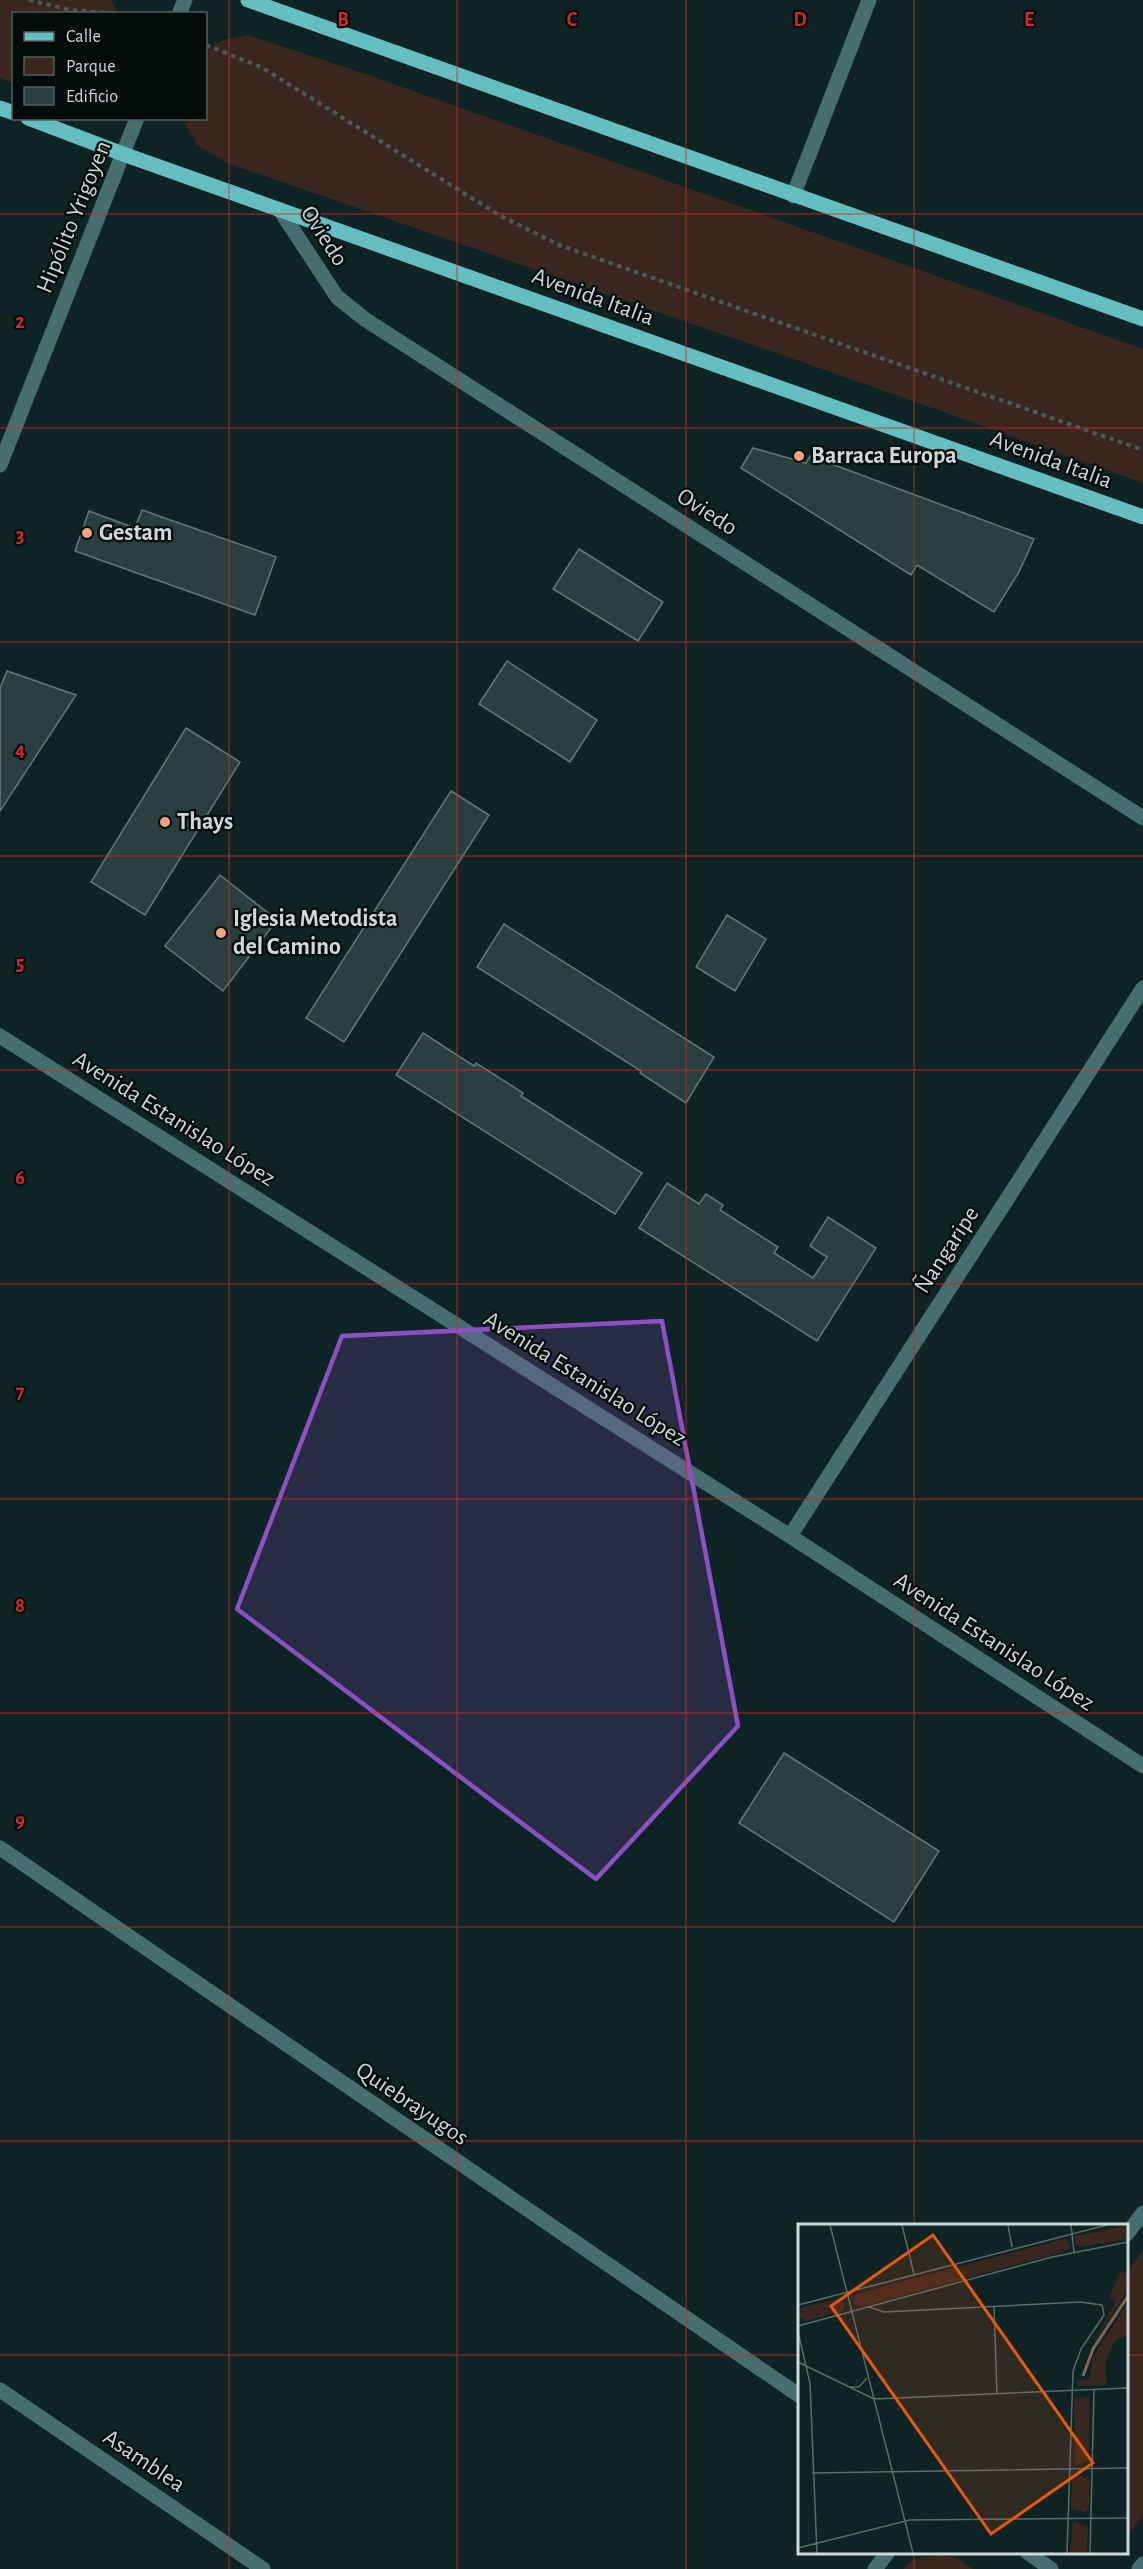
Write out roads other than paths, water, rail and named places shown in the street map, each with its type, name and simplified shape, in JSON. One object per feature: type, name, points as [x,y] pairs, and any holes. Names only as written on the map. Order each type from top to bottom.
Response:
[{"type":"main road","points":[[248,0],[1143,319]]},
{"type":"main road","name":"Avenida Italia","points":[[33,120],[1143,517]]},
{"type":"street","points":[[793,195],[869,0]]},
{"type":"street","name":"Hipólito Yrigoyen","points":[[0,465],[136,120]]},
{"type":"street","name":"Oviedo","points":[[280,210],[337,297],[366,320],[1143,818]]},
{"type":"street","name":"Ñangaripe","points":[[790,1536],[1143,988]]},
{"type":"street","name":"Avenida Estanislao López","points":[[0,1036],[790,1536],[1143,1766]]},
{"type":"street","name":"Quiebrayugos","points":[[0,1848],[798,2395]]},
{"type":"street","points":[[1128,2232],[1143,2213]]},
{"type":"street","name":"Asamblea","points":[[0,2390],[263,2569]]},
{"type":"street","points":[[875,2569],[887,2554]]},
{"type":"street","points":[[1028,2554],[1051,2569]]},
{"type":"street","points":[[1139,2569],[1143,2564]]},
{"type":"place","name":"Barraca Europa","points":[[799,456]]},
{"type":"place","name":"Gestam","points":[[87,533]]},
{"type":"place","name":"Thays","points":[[165,822]]},
{"type":"place","name":"Iglesia Metodista del Camino","points":[[221,933]]}]
